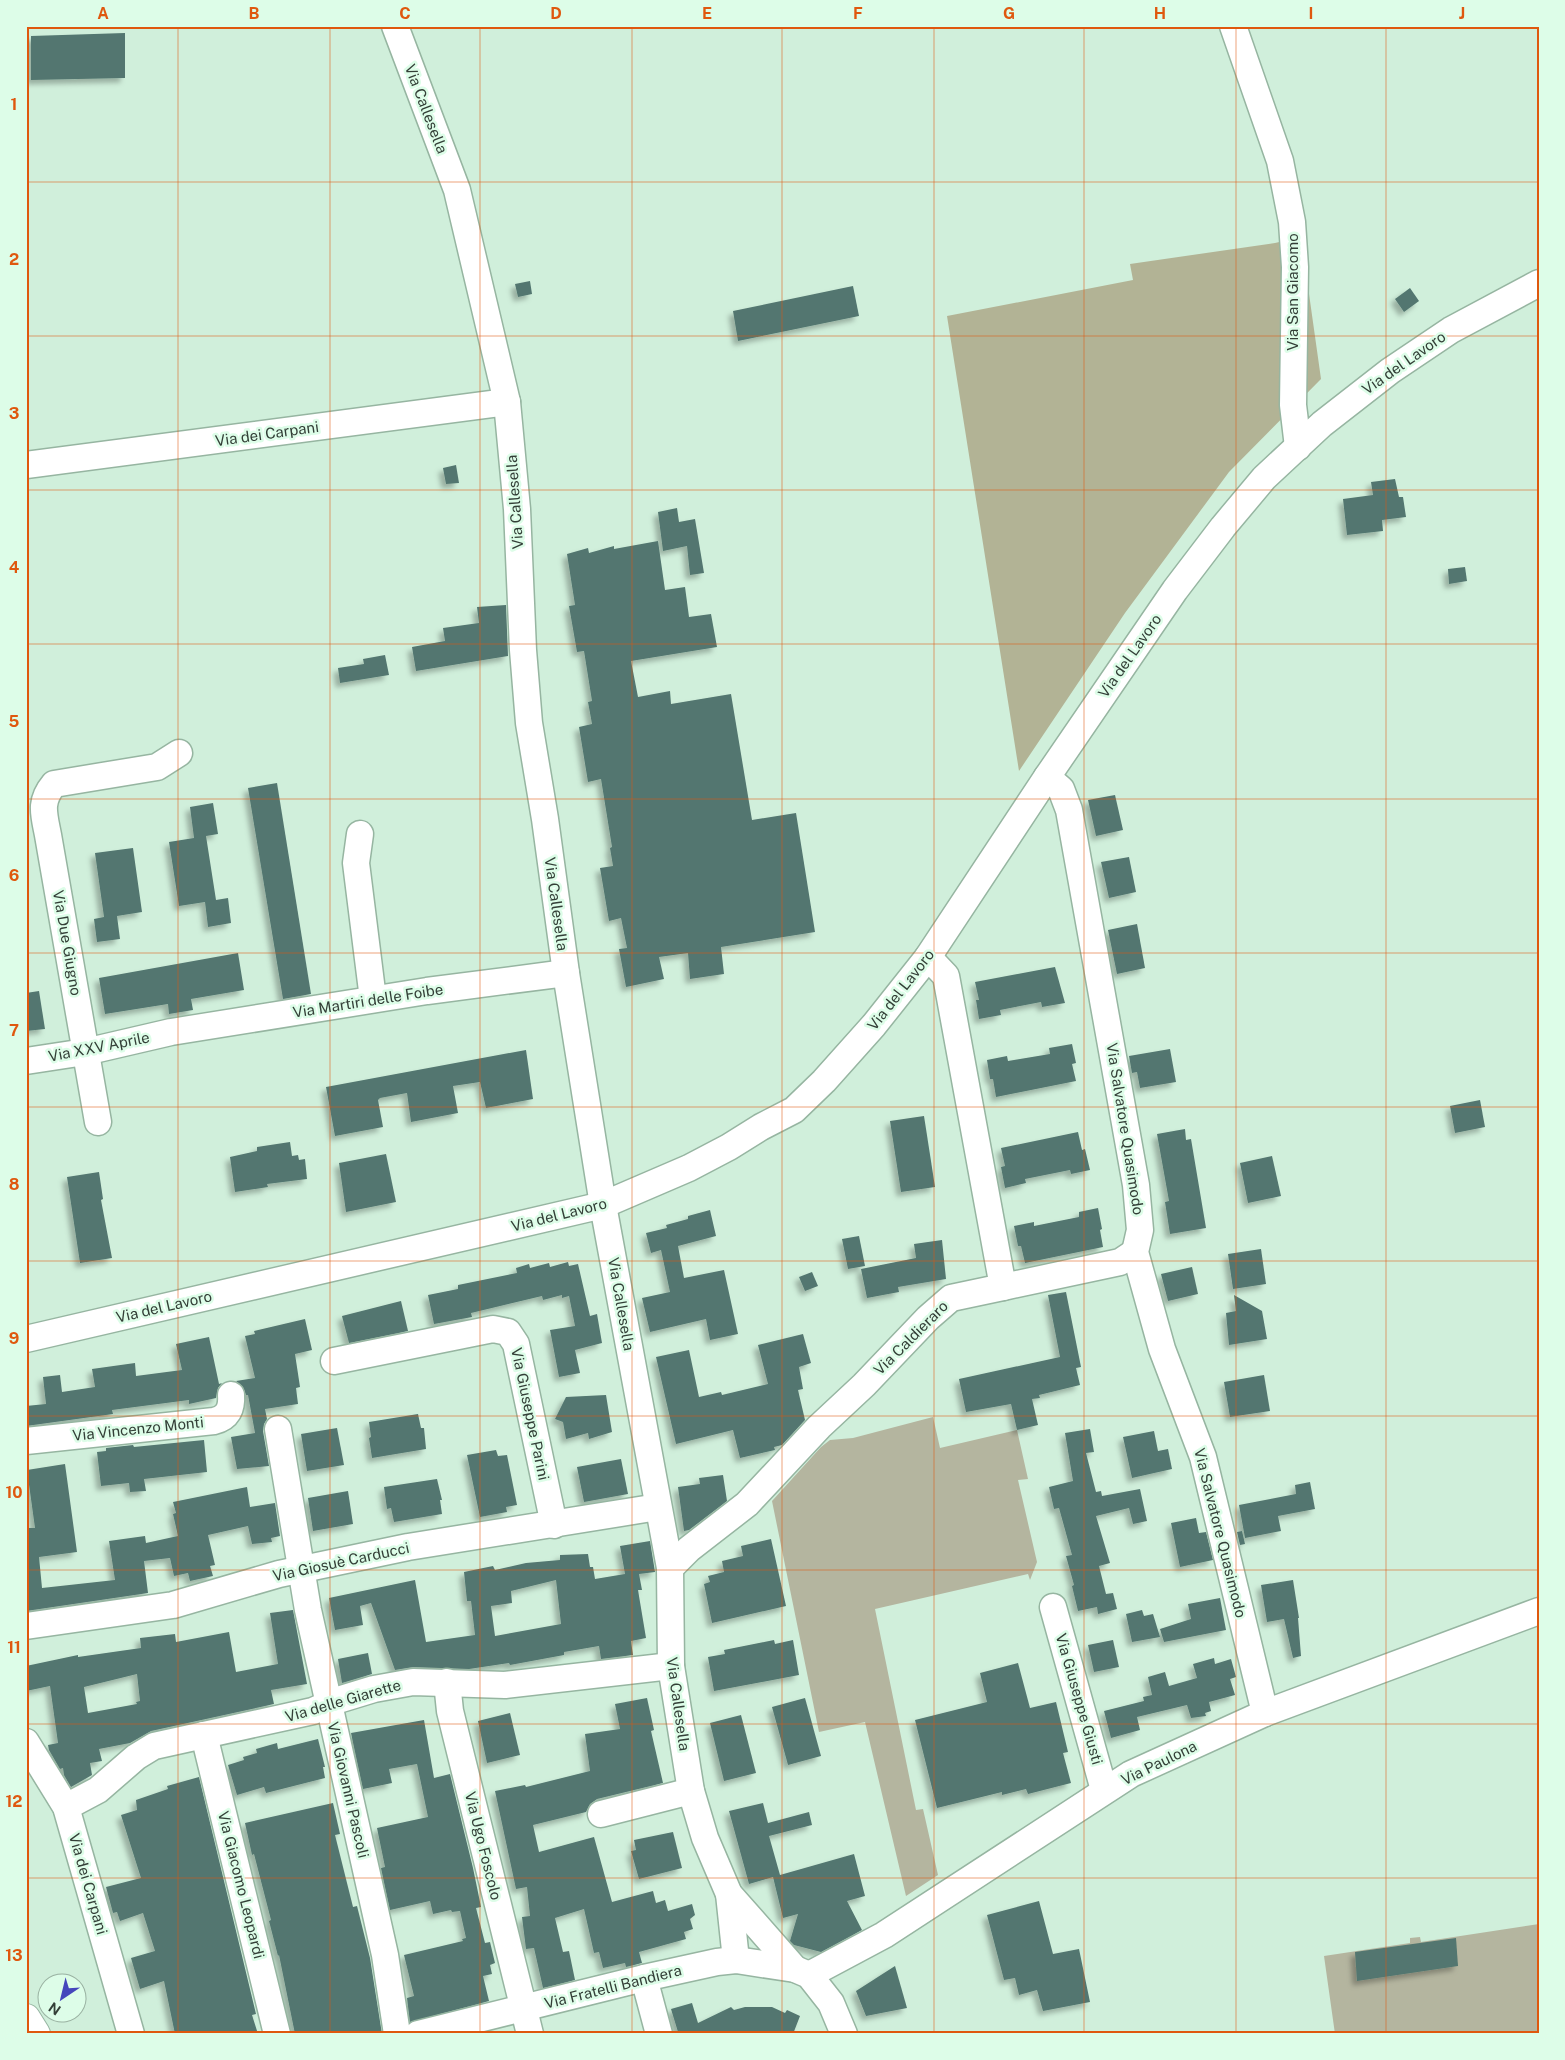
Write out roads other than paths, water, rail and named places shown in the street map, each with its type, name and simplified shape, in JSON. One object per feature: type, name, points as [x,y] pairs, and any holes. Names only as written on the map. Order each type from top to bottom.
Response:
[{"type":"main road","points":[[26,2018],[36,2034]]},
{"type":"street","name":"Via Callesella","points":[[395,26],[457,190],[507,402],[517,509],[523,650],[529,723],[545,819],[566,973],[603,1205],[670,1568],[671,1666],[691,1791],[704,1838],[729,1894],[741,1961]]},
{"type":"street","name":"Via San Giacomo","points":[[1233,26],[1280,161],[1292,222],[1295,266],[1293,405],[1298,447]]},
{"type":"street","name":"Via del Lavoro","points":[[26,1339],[603,1205],[730,1148],[794,1110],[850,1055],[928,957],[1046,777],[1175,590],[1223,527],[1264,478],[1322,424],[1390,371],[1451,330],[1539,283]]},
{"type":"street","name":"Via dei Carpani","points":[[26,465],[507,402]]},
{"type":"street","name":"Via Due Giugno","points":[[98,1122],[85,1052],[37,836],[44,807],[44,797],[54,784],[157,767],[179,754]]},
{"type":"street","name":"Via Salvatore Quasimodo","points":[[1046,777],[1061,789],[1069,810],[1136,1186],[1140,1230],[1135,1252],[1162,1350],[1203,1458],[1265,1713]]},
{"type":"street","points":[[360,834],[356,863],[373,1000]]},
{"type":"street","points":[[928,957],[946,976],[1003,1287]]},
{"type":"street","name":"Via Martiri delle Foibe","points":[[171,1032],[373,1000],[566,973]]},
{"type":"street","name":"Via XXV Aprile","points":[[26,1061],[85,1052],[171,1032]]},
{"type":"street","name":"Via Caldieraro","points":[[670,1568],[689,1549],[747,1504],[819,1427],[864,1385],[928,1318],[951,1298],[1120,1262],[1135,1252]]},
{"type":"street","name":"Via Giuseppe Parini","points":[[334,1361],[493,1329],[508,1332],[516,1344],[554,1525]]},
{"type":"street","name":"Via Vincenzo Monti","points":[[26,1442],[214,1421],[227,1415],[231,1406],[231,1395]]},
{"type":"street","name":"Via Giovanni Pascoli","points":[[278,1428],[308,1610],[385,1955],[397,2034]]},
{"type":"street","name":"Via Giosuè Carducci","points":[[26,1626],[173,1605],[302,1569],[408,1547],[658,1507]]},
{"type":"street","name":"Via Giuseppe Giusti","points":[[1054,1608],[1104,1790]]},
{"type":"street","name":"Via Paulona","points":[[802,1972],[884,1935],[1131,1774],[1265,1713],[1539,1611]]},
{"type":"street","name":"Via delle Giarette","points":[[66,1807],[98,1790],[136,1757],[154,1746],[313,1711],[338,1700],[374,1689],[414,1682],[505,1685],[649,1667],[671,1666]]},
{"type":"street","name":"Via Ugo Foscolo","points":[[447,1682],[450,1711],[522,2009],[530,2034]]},
{"type":"street","name":"Via Giacomo Leopardi","points":[[204,1735],[277,2034]]},
{"type":"street","name":"Via dei Carpani","points":[[26,1742],[66,1807],[131,2034]]},
{"type":"street","points":[[601,1814],[691,1791]]},
{"type":"street","name":"Via Callesella","points":[[729,1894],[832,2003],[844,2034]]},
{"type":"street","points":[[741,1961],[754,1922]]},
{"type":"street","name":"Via Fratelli Bandiera","points":[[418,2034],[644,1978],[717,1962],[741,1961],[802,1972]]},
{"type":"street","points":[[644,1978],[659,2034]]}]
